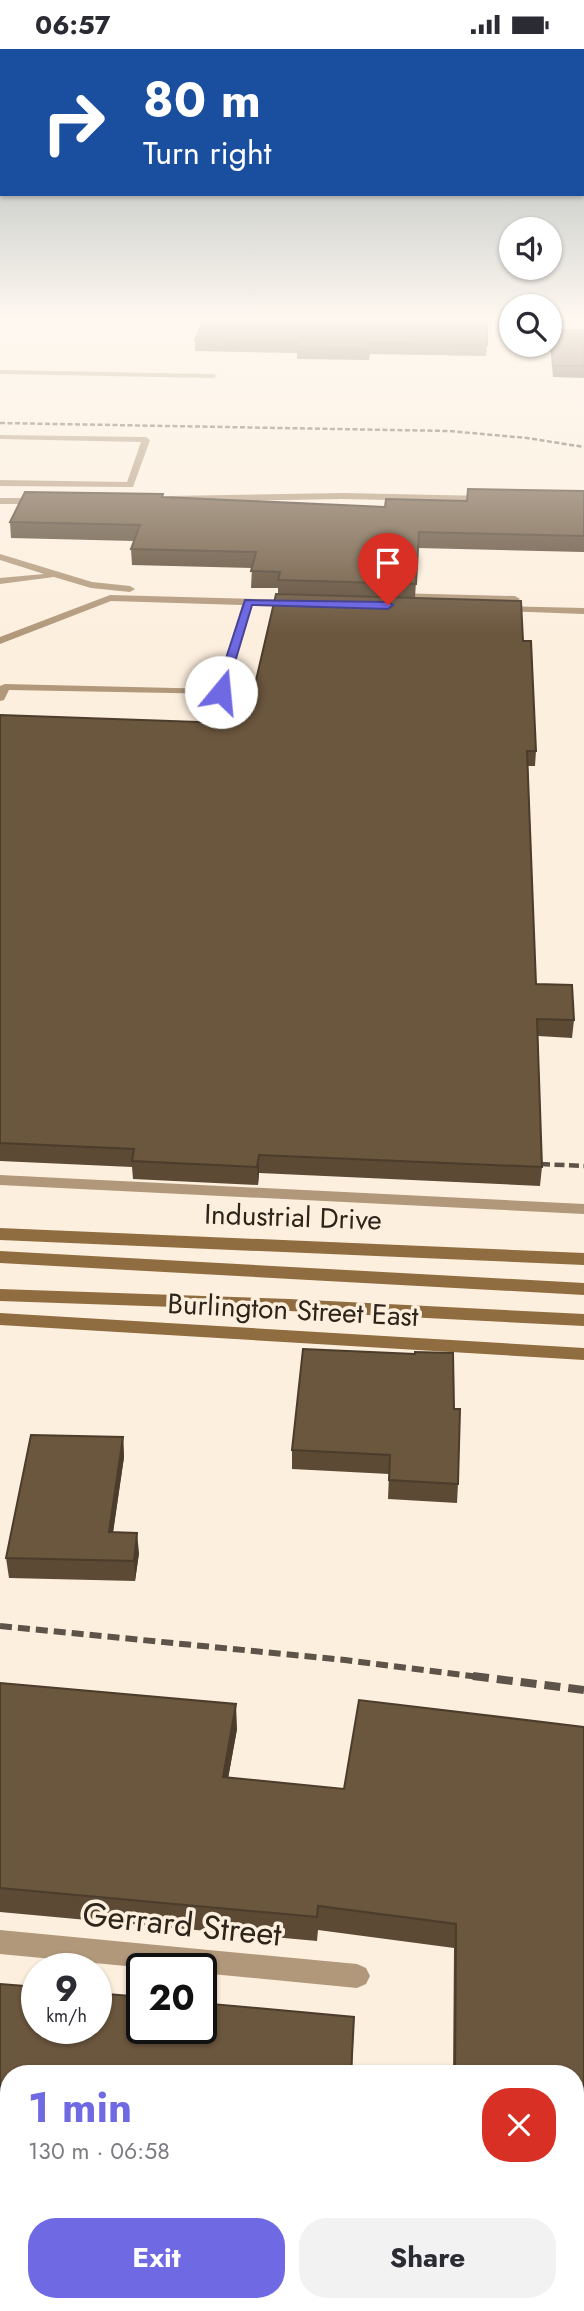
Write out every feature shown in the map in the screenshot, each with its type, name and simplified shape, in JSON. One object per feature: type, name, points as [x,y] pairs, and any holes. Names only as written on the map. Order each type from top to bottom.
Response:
[{"type":"street","name":"Industrial Drive","points":[[0,1234],[584,1259]]},
{"type":"street","name":"Burlington Street East","points":[[0,1257],[584,1289]]},
{"type":"street","name":"Burlington Street East","points":[[0,1295],[289,1305],[584,1320]]},
{"type":"street","name":"Burlington Street East","points":[[0,1319],[584,1354]]},
{"type":"street","name":"Gerrard Street","points":[[0,1942],[358,1976]]},
{"type":"lane","points":[[0,437],[146,440],[130,485],[0,483]]},
{"type":"lane","points":[[162,499],[353,496],[504,499]]},
{"type":"lane","points":[[0,501],[47,502]]},
{"type":"lane","points":[[0,557],[91,585],[302,598],[248,602],[110,598],[0,641]]},
{"type":"lane","points":[[0,581],[55,575]]},
{"type":"lane","points":[[380,596],[584,601]]},
{"type":"lane","points":[[2,690],[221,692],[248,602]]},
{"type":"lane","points":[[388,605],[584,611]]},
{"type":"lane","points":[[0,1180],[584,1209]]},
{"type":"building","points":[[468,489],[584,491],[584,536],[419,532],[416,584],[278,580],[280,572],[251,571],[256,552],[131,549],[140,525],[10,522],[25,492],[163,494],[162,497],[385,507],[386,499],[467,501]]},
{"type":"building","points":[[276,594],[521,601],[523,641],[531,641],[536,751],[527,751],[536,984],[572,985],[574,1020],[537,1019],[542,1167],[259,1155],[257,1167],[132,1161],[134,1149],[0,1143],[0,715],[227,723],[232,702],[251,702]]},
{"type":"building","points":[[303,1349],[453,1353],[454,1409],[460,1409],[458,1484],[389,1480],[390,1455],[292,1450]]},
{"type":"building","points":[[31,1435],[123,1437],[109,1532],[137,1533],[134,1561],[6,1558]]},
{"type":"building","points":[[0,1683],[236,1704],[223,1777],[344,1789],[359,1700],[584,1727],[584,2065],[455,2065],[456,1924],[318,1906],[317,1917],[0,1888]]},
{"type":"building","points":[[0,1984],[21,1986],[21,2044],[112,2044],[112,1994],[126,1996],[126,2044],[217,2044],[217,2004],[354,2017],[351,2065],[0,2065]]},
{"type":"railway","points":[[31,424],[449,431],[527,438],[584,447]]},
{"type":"railway","points":[[540,1164],[584,1166]]},
{"type":"railway","points":[[0,1626],[345,1660],[487,1678]]},
{"type":"railway","points":[[473,1676],[584,1690]]},
{"type":"route","points":[[221,692],[248,602],[388,605]]}]
